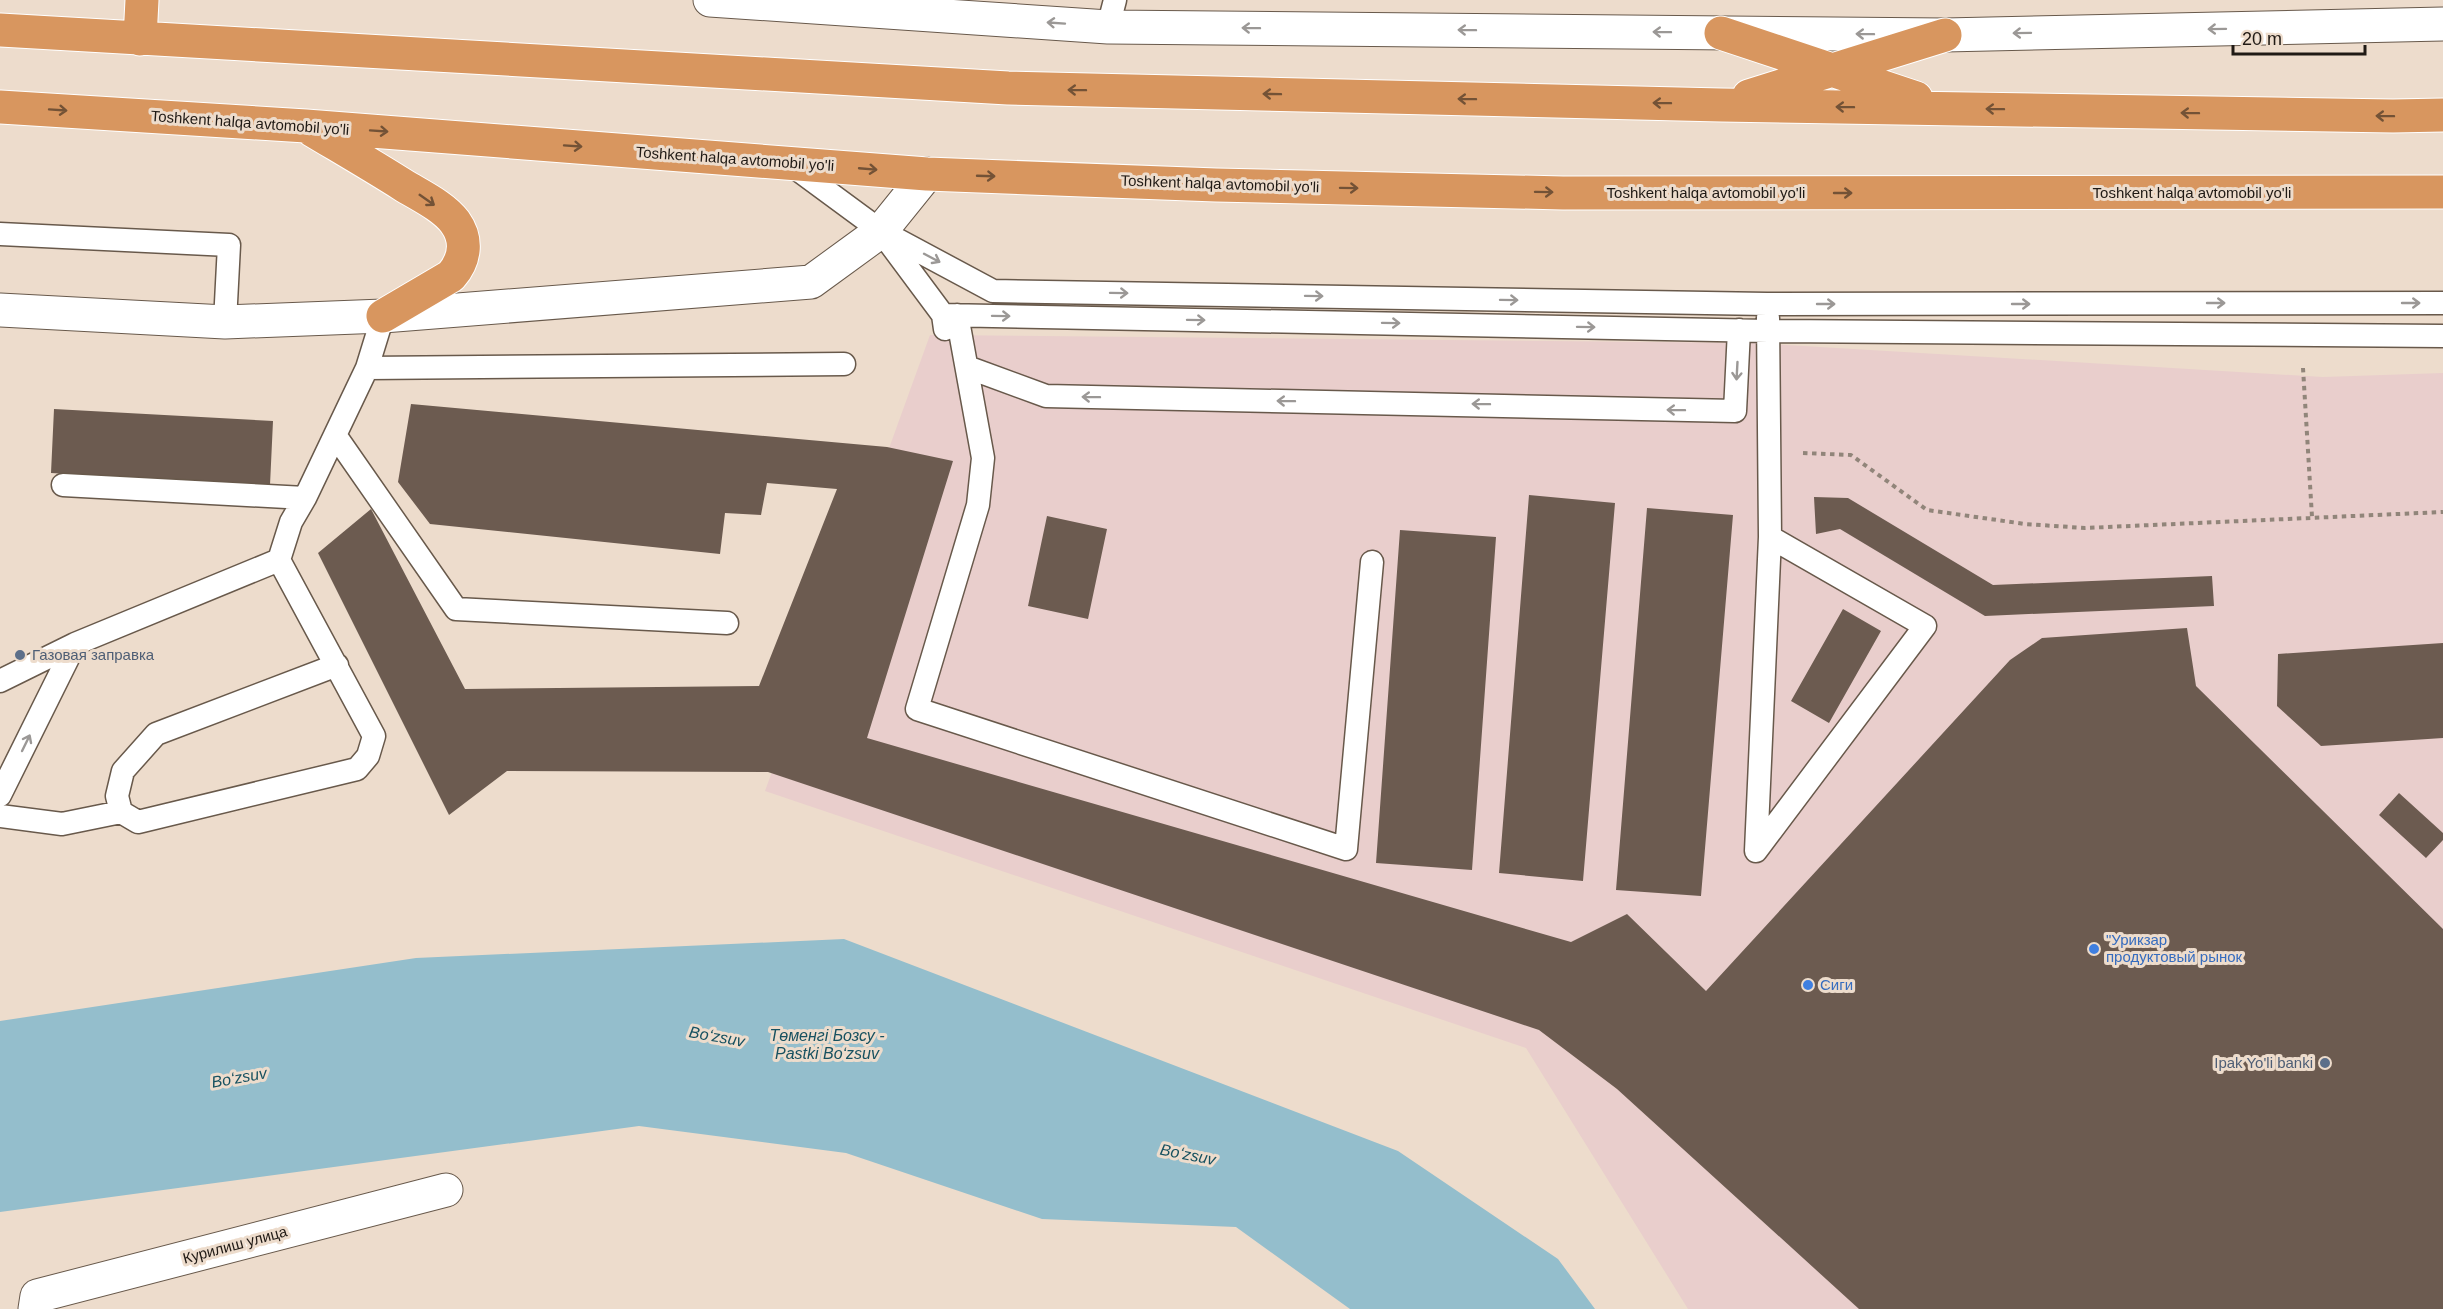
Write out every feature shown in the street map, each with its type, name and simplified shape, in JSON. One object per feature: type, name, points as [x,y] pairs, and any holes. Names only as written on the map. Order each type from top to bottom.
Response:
[{"type":"highway","points":[[140,39],[142,0]]},
{"type":"highway","points":[[0,30],[1008,88],[1721,105],[2382,116],[2443,115]]},
{"type":"highway","points":[[1721,33],[1946,108]]},
{"type":"highway","points":[[1721,105],[1945,35]]},
{"type":"highway","name":"Toshkent halqa avtomobil yo'li","points":[[0,107],[306,126],[927,174],[1216,185],[1563,193],[2443,192]]},
{"type":"highway","points":[[306,126],[428,200],[454,220],[463,239],[462,259],[451,276],[383,316]]},
{"type":"street","points":[[710,0],[1721,33],[1945,35],[2443,24]]},
{"type":"street","points":[[0,310],[225,322],[383,316],[811,282],[881,231],[927,174]]},
{"type":"street","name":"Курилиш улица","points":[[35,1309],[37,1296],[446,1190]]},
{"type":"lane","points":[[789,163],[881,231],[993,291],[1767,304],[2443,303]]},
{"type":"lane","points":[[881,231],[950,315],[966,367],[983,458],[978,505],[916,709],[1346,849],[1372,562]]},
{"type":"lane","points":[[0,234],[229,245],[225,322]]},
{"type":"lane","points":[[1767,304],[1770,537],[1756,851],[1925,626],[1770,537]]},
{"type":"lane","points":[[950,315],[1768,331],[2443,336]]},
{"type":"lane","points":[[950,315],[978,505]]},
{"type":"lane","points":[[0,816],[62,824],[121,812],[138,822],[357,770],[368,756],[374,736],[279,560],[291,522],[305,498],[367,368],[383,316]]},
{"type":"lane","points":[[966,367],[1046,396],[1734,411],[1739,330]]},
{"type":"lane","points":[[367,368],[844,364]]},
{"type":"lane","points":[[335,435],[456,609],[727,623]]},
{"type":"lane","points":[[63,485],[305,498]]},
{"type":"lane","points":[[0,681],[75,644],[279,560]]},
{"type":"lane","points":[[0,795],[75,644]]},
{"type":"lane","points":[[121,812],[117,796],[123,771],[156,734],[337,665]]},
{"type":"path","points":[[2303,359],[2312,517]]},
{"type":"path","points":[[1769,452],[1851,455],[1927,510],[2025,524],[2085,528],[2443,512]]},
{"type":"shaded area","points":[[930,335],[1754,343],[2323,377],[2443,373],[2443,1309],[1688,1309],[1526,1048],[765,791]]},
{"type":"water","name":"Төменгі Бозсу - Pastki Boʻzsuv","points":[[844,939],[1398,1151],[1558,1259],[1595,1309],[1350,1309],[1236,1227],[1042,1219],[846,1153],[639,1126],[0,1212],[0,1021],[416,958]]},
{"type":"building","name":"\"Урикзар продуктовый рынок","points":[[411,404],[887,447],[953,461],[867,738],[1571,942],[1627,914],[1706,991],[2010,660],[2042,638],[2187,628],[2196,686],[2443,929],[2443,1309],[1859,1309],[1617,1089],[1539,1030],[768,772],[507,771],[449,815],[318,553],[371,509],[465,689],[759,686],[837,489],[767,483],[761,515],[725,513],[720,554],[430,524],[398,482]]},
{"type":"building","points":[[54,409],[273,421],[270,485],[51,473]]},
{"type":"building","points":[[1529,495],[1615,503],[1583,881],[1499,873]]},
{"type":"building","points":[[1814,497],[1848,498],[1993,585],[2212,576],[2214,606],[1985,616],[1840,529],[1816,534]]},
{"type":"building","points":[[1647,508],[1733,515],[1701,896],[1616,890]]},
{"type":"building","points":[[1047,516],[1107,529],[1088,619],[1028,606]]},
{"type":"building","points":[[1400,530],[1496,537],[1472,870],[1376,863]]},
{"type":"building","points":[[1843,609],[1881,631],[1829,723],[1791,701]]},
{"type":"building","points":[[2443,643],[2443,738],[2321,746],[2277,706],[2278,654]]},
{"type":"building","points":[[2399,793],[2443,833],[2443,840],[2426,858],[2379,815]]},
{"type":"place","name":"Газовая заправка","points":[[20,655]]},
{"type":"place","name":"\"Урикзар продуктовый рынок","points":[[2094,949]]},
{"type":"place","name":"Сиги","points":[[1808,985]]},
{"type":"place","name":"Ipak Yo'li banki","points":[[2325,1063]]},
{"type":"water label","name":"Boʻzsuv","points":[[717,1036]]},
{"type":"water label","name":"Boʻzsuv","points":[[239,1077]]},
{"type":"water label","name":"Boʻzsuv","points":[[1188,1154]]}]
